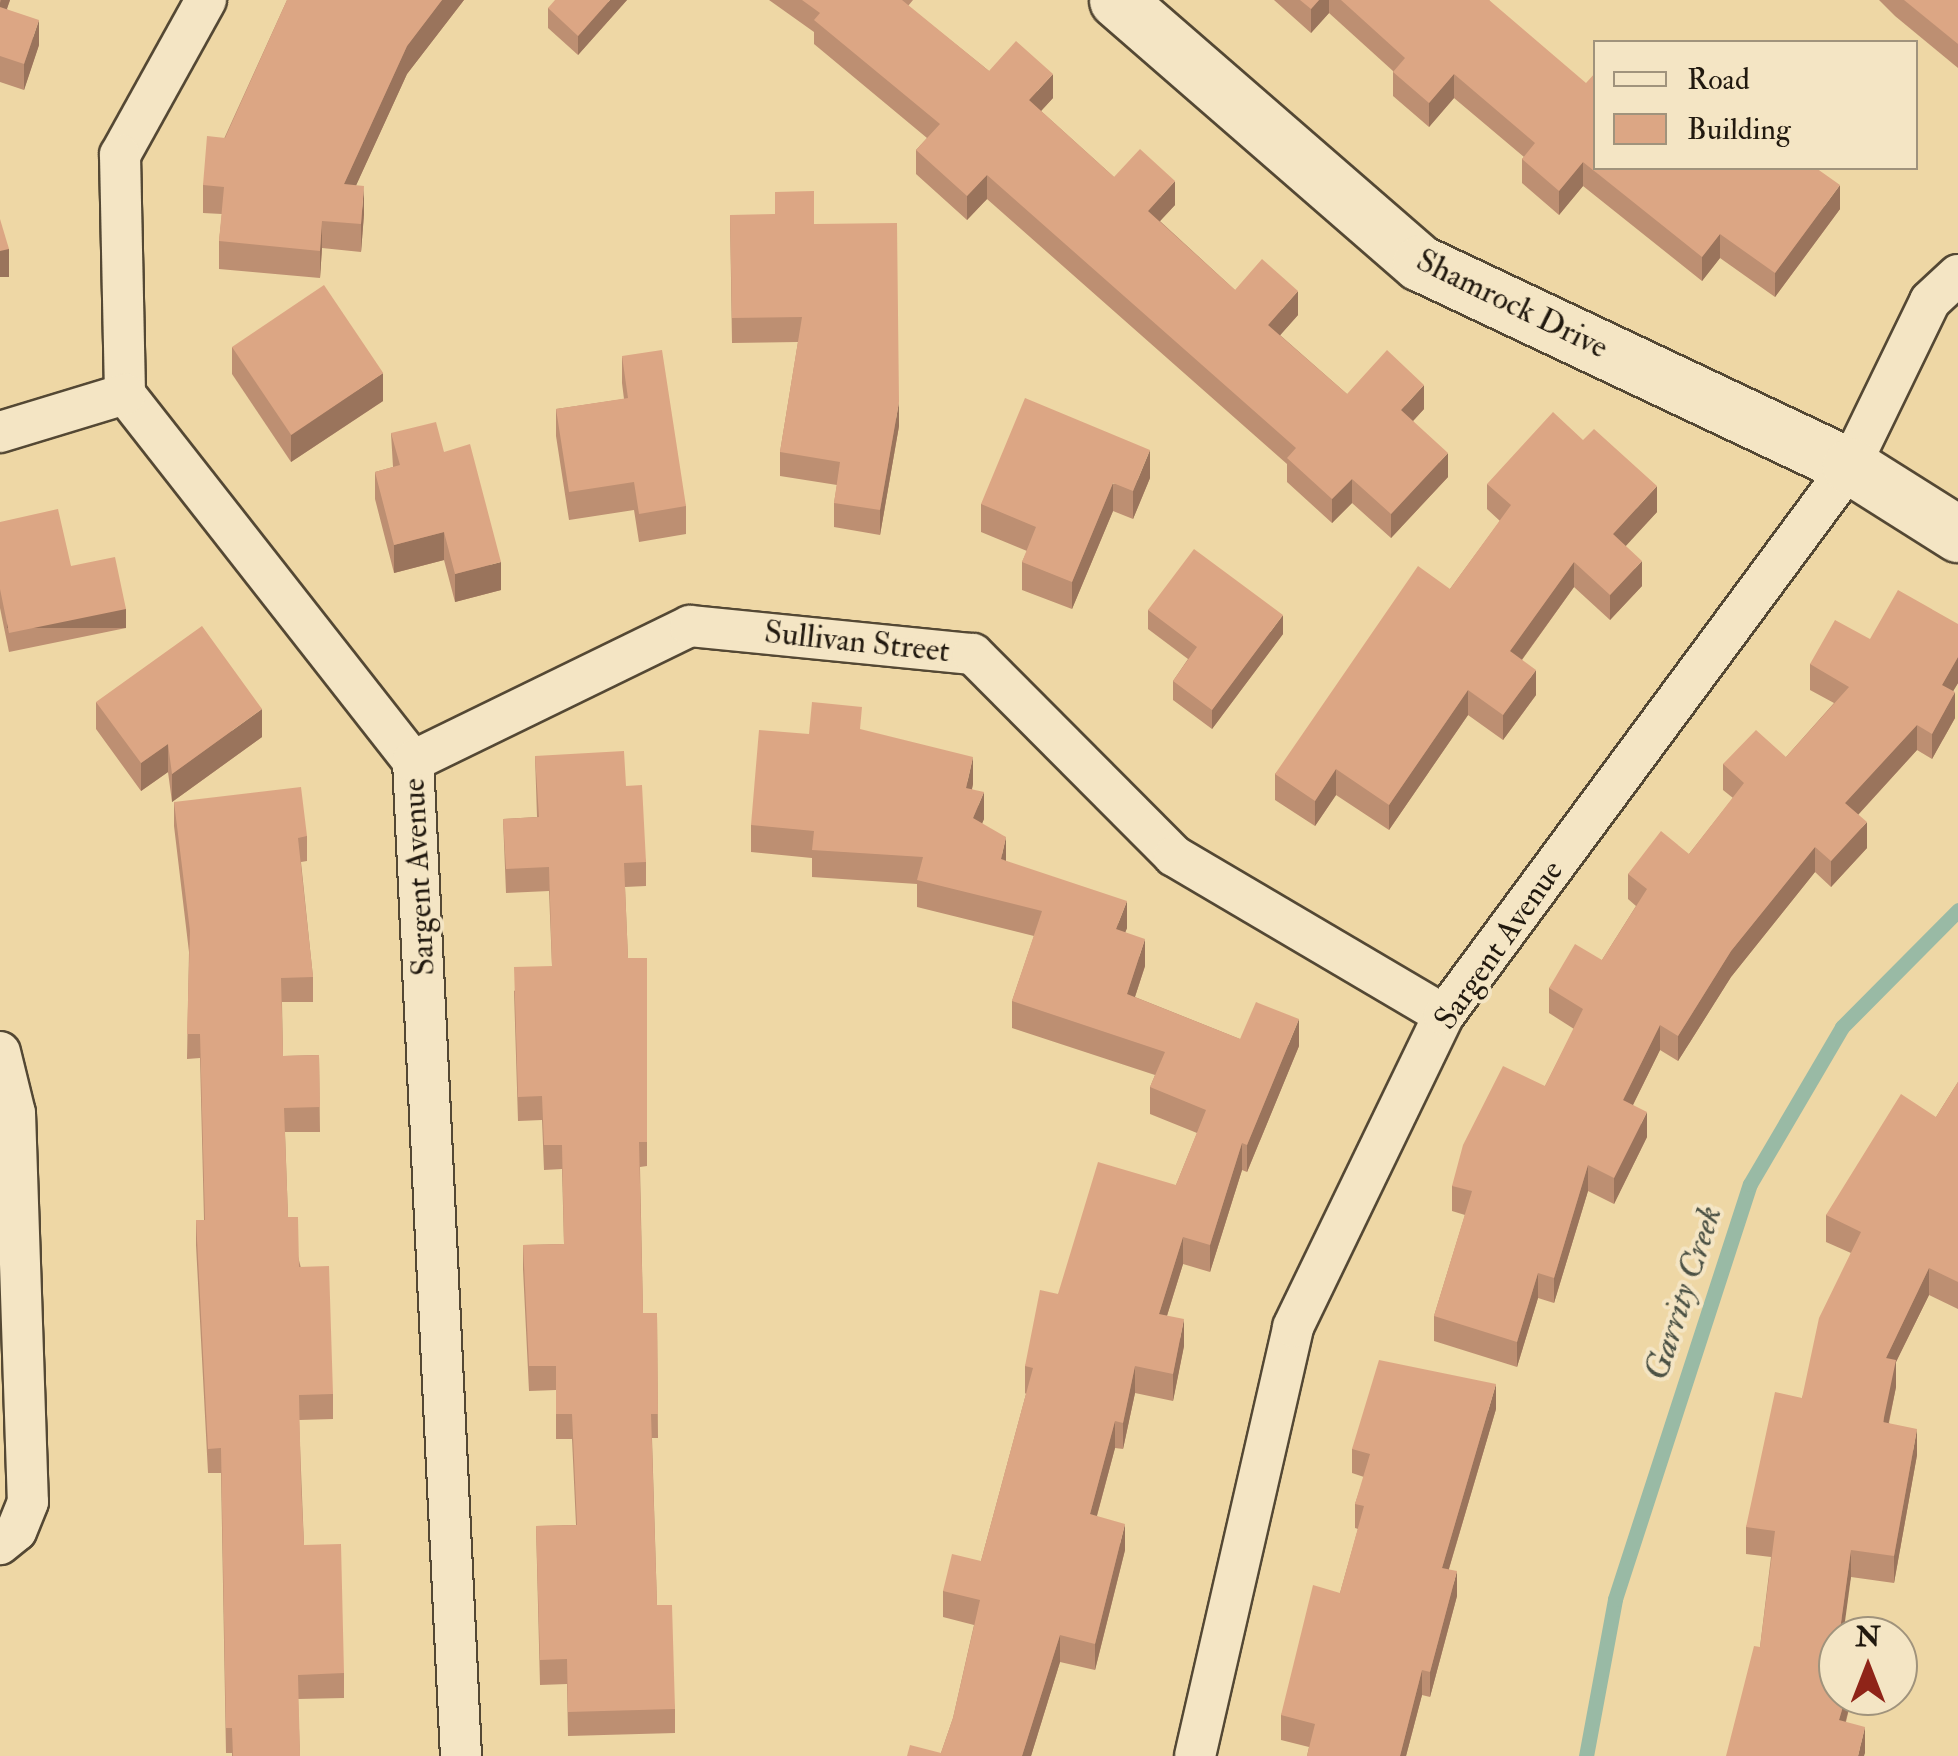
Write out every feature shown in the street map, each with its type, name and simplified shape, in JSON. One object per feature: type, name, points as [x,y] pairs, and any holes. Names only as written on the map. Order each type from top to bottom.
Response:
[{"type":"street","points":[[0,432],[125,394],[120,155],[206,0]]},
{"type":"street","name":"Shamrock Drive","points":[[1117,0],[1420,264],[1850,466],[1958,534]]},
{"type":"street","name":"Sargent Avenue","points":[[1195,1756],[1293,1327],[1444,1015],[1850,466],[1930,301],[1958,274]]},
{"type":"street","name":"Sargent Avenue","points":[[125,394],[414,761],[461,1756]]},
{"type":"street","name":"Sullivan Street","points":[[414,761],[690,626],[973,654],[1174,856],[1444,1015]]},
{"type":"street","points":[[0,1052],[15,1114],[28,1502],[16,1530],[0,1544]]},
{"type":"building","points":[[287,0],[442,0],[407,46],[344,184],[364,186],[361,224],[322,221],[320,251],[219,241],[224,187],[203,185],[207,136],[225,138]]},
{"type":"building","points":[[555,0],[610,0],[578,36],[548,8]]},
{"type":"building","points":[[802,0],[902,0],[989,71],[1016,41],[1053,74],[1029,100],[1114,177],[1140,149],[1175,181],[1148,211],[1235,290],[1262,259],[1298,291],[1268,325],[1347,394],[1387,350],[1424,385],[1401,410],[1448,453],[1391,514],[1352,479],[1332,499],[1287,458],[1296,448],[987,175],[967,196],[916,150],[940,124],[814,20],[820,13]]},
{"type":"building","points":[[1300,0],[1319,0],[1311,9]]},
{"type":"building","points":[[1341,0],[1489,0],[1586,83],[1593,75],[1593,170],[1583,162],[1559,191],[1522,159],[1535,143],[1454,74],[1429,103],[1393,72],[1405,58]]},
{"type":"building","points":[[1904,0],[1958,0],[1958,44]]},
{"type":"building","points":[[0,7],[39,20],[24,64],[0,56]]},
{"type":"building","points":[[1593,170],[1819,170],[1840,185],[1775,273],[1720,234],[1702,257]]},
{"type":"building","points":[[814,191],[814,224],[897,223],[899,402],[880,510],[834,503],[840,462],[780,452],[802,317],[732,318],[730,215],[775,214],[775,192]]},
{"type":"building","points":[[0,219],[9,249],[0,251]]},
{"type":"building","points":[[324,285],[383,373],[291,435],[232,347]]},
{"type":"building","points":[[662,350],[686,506],[639,514],[634,482],[569,492],[556,409],[628,398],[622,356]]},
{"type":"building","points":[[1025,398],[1150,450],[1133,491],[1113,483],[1072,582],[1022,562],[1036,527],[981,504]]},
{"type":"building","points":[[1553,412],[1583,440],[1594,429],[1657,486],[1613,534],[1642,561],[1610,595],[1574,562],[1510,651],[1536,670],[1503,715],[1468,690],[1389,805],[1336,769],[1315,801],[1275,774],[1418,566],[1450,589],[1511,505],[1487,484]]},
{"type":"building","points":[[436,422],[444,452],[470,444],[501,562],[455,574],[444,532],[394,545],[375,472],[400,465],[391,433]]},
{"type":"building","points":[[58,509],[71,566],[115,557],[126,609],[9,633],[0,589],[0,522]]},
{"type":"building","points":[[1194,549],[1283,615],[1212,710],[1173,681],[1197,647],[1148,610]]},
{"type":"building","points":[[1898,590],[1958,624],[1958,657],[1942,685],[1955,692],[1932,734],[1917,725],[1845,803],[1867,822],[1831,861],[1815,847],[1731,951],[1678,1036],[1660,1025],[1623,1100],[1647,1112],[1614,1178],[1588,1165],[1554,1278],[1538,1273],[1517,1342],[1434,1316],[1472,1191],[1452,1186],[1463,1145],[1503,1066],[1545,1086],[1583,1009],[1549,988],[1575,944],[1602,960],[1647,889],[1628,874],[1661,831],[1689,854],[1744,783],[1723,764],[1756,730],[1786,757],[1849,687],[1810,664],[1835,620],[1870,639]]},
{"type":"building","points":[[202,626],[262,709],[172,774],[168,744],[141,763],[96,702]]},
{"type":"building","points":[[812,702],[862,707],[860,729],[973,757],[966,788],[984,792],[973,818],[1006,837],[1001,859],[1127,901],[1116,929],[1145,939],[1127,994],[1240,1039],[1256,1002],[1299,1019],[1247,1145],[1242,1143],[1210,1245],[1183,1237],[1159,1314],[1184,1319],[1173,1374],[1135,1366],[1123,1423],[1115,1421],[1090,1514],[1125,1524],[1095,1644],[1060,1635],[1022,1756],[907,1756],[910,1745],[941,1753],[980,1600],[943,1591],[952,1554],[981,1561],[1033,1368],[1025,1366],[1040,1290],[1058,1294],[1098,1162],[1176,1185],[1206,1110],[1150,1087],[1165,1052],[1012,1001],[1042,911],[917,880],[923,857],[812,850],[814,831],[751,825],[759,730],[809,734]]},
{"type":"building","points":[[624,751],[626,786],[642,785],[646,862],[624,863],[628,958],[647,958],[647,1142],[639,1142],[643,1313],[657,1313],[658,1414],[651,1414],[657,1605],[672,1605],[675,1709],[568,1712],[567,1659],[540,1660],[536,1526],[577,1525],[572,1414],[556,1414],[556,1366],[529,1366],[523,1245],[564,1244],[562,1145],[544,1145],[542,1096],[518,1097],[514,967],[552,966],[549,867],[506,869],[503,819],[539,817],[535,756]]},
{"type":"building","points":[[301,787],[307,836],[298,838],[313,977],[281,978],[283,1056],[319,1055],[320,1107],[284,1108],[288,1217],[298,1217],[299,1267],[329,1266],[333,1394],[299,1395],[301,1485],[304,1545],[341,1544],[344,1673],[298,1675],[300,1756],[233,1756],[232,1728],[226,1728],[221,1448],[208,1449],[196,1220],[205,1220],[200,1034],[187,1034],[190,931],[174,802]]},
{"type":"building","points":[[1958,1082],[1958,1282],[1929,1268],[1886,1358],[1896,1360],[1883,1422],[1917,1429],[1894,1556],[1851,1550],[1842,1616],[1818,1616],[1818,1716],[1840,1716],[1839,1720],[1865,1727],[1858,1756],[1726,1756],[1754,1646],[1760,1647],[1775,1531],[1746,1527],[1775,1392],[1802,1398],[1819,1318],[1861,1232],[1826,1215],[1901,1094],[1936,1117]]},
{"type":"building","points":[[1379,1360],[1496,1384],[1442,1568],[1457,1571],[1430,1672],[1422,1670],[1400,1756],[1307,1756],[1315,1724],[1281,1715],[1313,1585],[1340,1593],[1364,1506],[1355,1504],[1370,1454],[1352,1449]]},
{"type":"waterway","name":"Garrity Creek","points":[[1586,1756],[1615,1599],[1750,1184],[1842,1027],[1958,910]]}]
